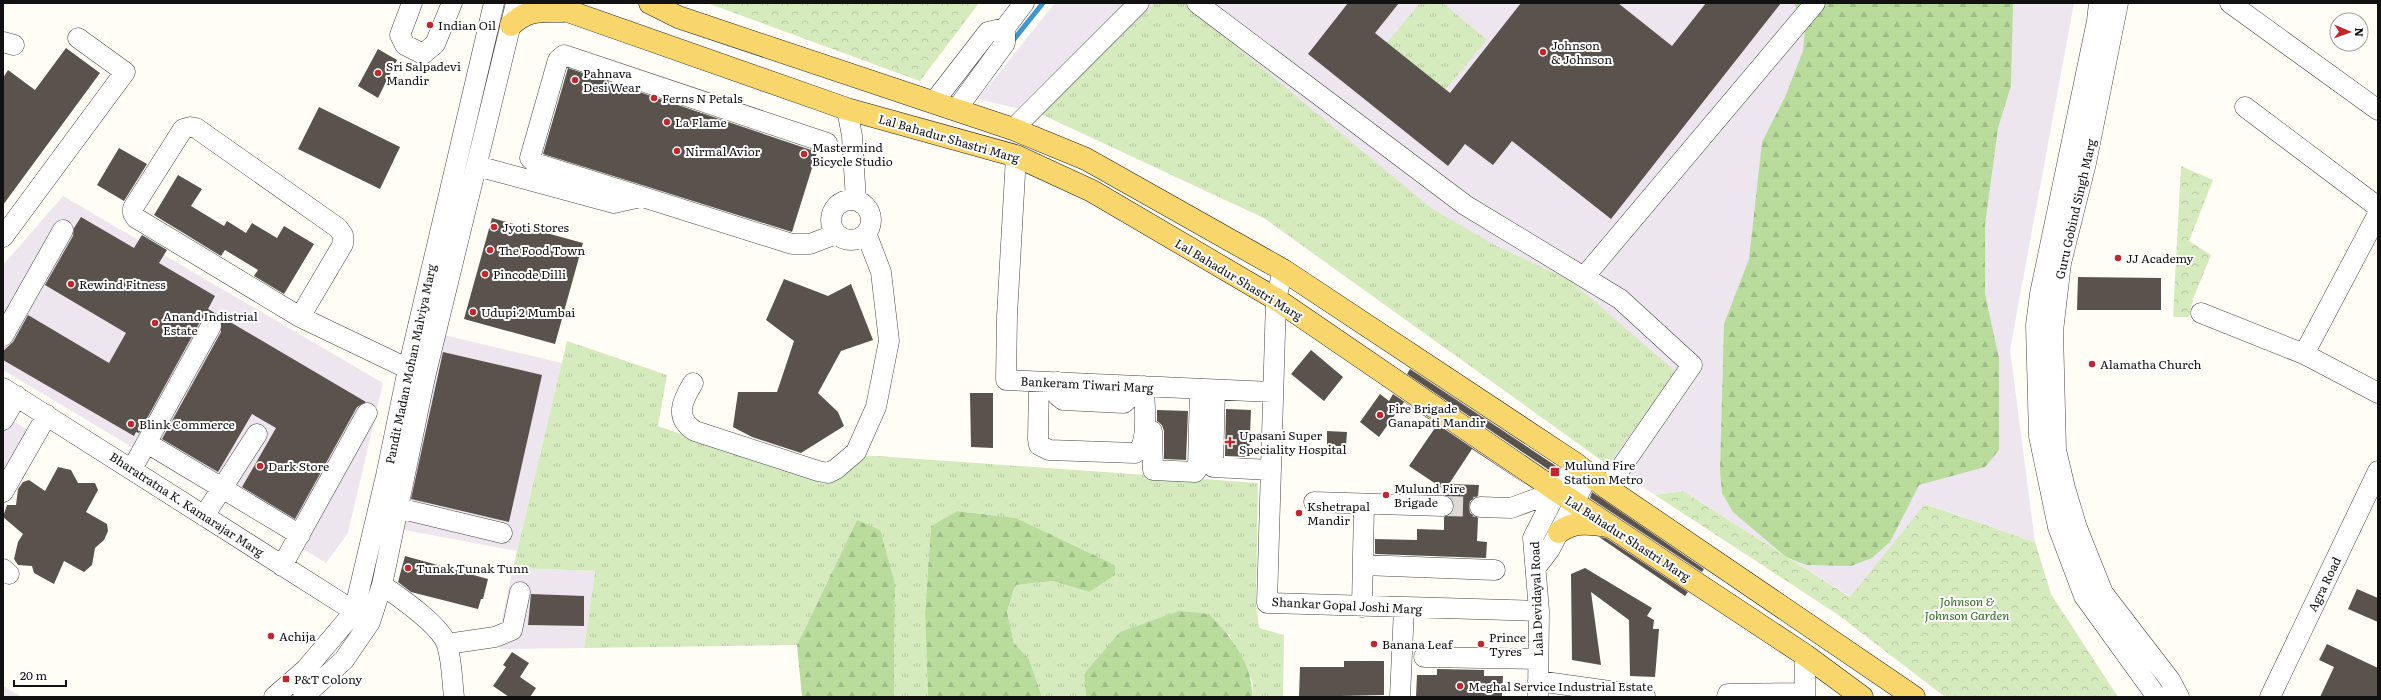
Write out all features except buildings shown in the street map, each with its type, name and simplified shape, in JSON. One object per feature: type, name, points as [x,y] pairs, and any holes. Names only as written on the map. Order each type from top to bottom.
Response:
[{"type":"main road","name":"Lal Bahadur Shastri Marg","points":[[545,3],[847,109],[1016,156],[1092,191],[1276,299],[1610,527],[1805,655],[1862,697]]},
{"type":"main road","name":"Lal Bahadur Shastri Marg","points":[[650,3],[678,17],[1013,129],[1086,159],[1283,270],[1583,469],[1607,488],[1914,697]]},
{"type":"main road","points":[[511,25],[522,15],[534,11],[567,11]]},
{"type":"main road","points":[[1559,532],[1566,527],[1577,524],[1610,527]]},
{"type":"street","points":[[412,3],[400,35],[405,45],[423,54],[435,44],[452,3]]},
{"type":"street","name":"Pandit Madan Mohan Malviya Marg","points":[[274,697],[362,617],[386,476],[401,366],[425,295],[494,3]]},
{"type":"street","name":"Pandit Madan Mohan Malviya Marg","points":[[303,697],[344,660],[362,617],[382,585],[425,377],[516,3]]},
{"type":"street","points":[[956,110],[1005,42],[1005,28],[1024,3]]},
{"type":"street","points":[[1013,129],[1139,3]]},
{"type":"street","points":[[1197,3],[1465,205],[1620,299],[1692,365],[1607,488]]},
{"type":"street","points":[[1584,277],[1815,3]]},
{"type":"street","points":[[2230,3],[2378,110]]},
{"type":"street","name":"Guru Gobind Singh Marg","points":[[2107,14],[2047,252],[2036,325],[2036,371],[2039,436],[2058,527],[2084,596],[2170,680],[2179,697]]},
{"type":"street","points":[[933,103],[988,32],[1005,28]]},
{"type":"street","points":[[3,237],[125,72],[78,38]]},
{"type":"street","points":[[828,143],[569,56],[560,57],[548,91],[531,153],[532,161],[792,244],[810,244],[836,234]]},
{"type":"street","points":[[2245,107],[2378,207]]},
{"type":"street","points":[[847,109],[852,136],[856,200]]},
{"type":"street","points":[[300,316],[342,244],[343,235],[338,228],[196,128],[190,127],[183,130],[134,208],[133,213],[136,218],[300,316],[425,377]]},
{"type":"street","name":"Bankeram Tiwari Marg","points":[[1016,156],[1007,316],[1006,380],[1048,385],[1142,389],[1265,400]]},
{"type":"street","points":[[477,166],[614,203],[641,197]]},
{"type":"street","points":[[856,200],[862,203],[870,214],[871,220],[866,233],[854,240],[842,238],[836,234],[831,222],[834,210],[843,201],[856,200]]},
{"type":"street","points":[[2304,354],[2378,214]]},
{"type":"street","points":[[3,336],[63,230]]},
{"type":"street","points":[[692,383],[687,392],[681,415],[685,425],[695,431],[818,472],[828,473],[841,465],[856,452],[876,407],[889,341],[881,272],[866,233]]},
{"type":"street","name":"Shankar Gopal Joshi Marg","points":[[1283,270],[1276,299],[1265,400],[1264,470],[1267,603],[1362,607],[1539,611]]},
{"type":"street","points":[[425,295],[444,301]]},
{"type":"street","points":[[2201,313],[2304,354],[2378,393]]},
{"type":"street","points":[[132,470],[211,326]]},
{"type":"street","points":[[1048,385],[1038,440],[1039,445],[1049,450],[1135,454],[1140,451],[1144,441],[1142,389]]},
{"type":"street","points":[[1142,389],[1152,466],[1156,472],[1193,473],[1197,470],[1207,394]]},
{"type":"street","points":[[3,420],[10,392]]},
{"type":"street","name":"Bharatratna K. Kamarajar Marg","points":[[10,392],[362,617]]},
{"type":"street","points":[[1207,394],[1213,467],[1264,470]]},
{"type":"street","points":[[282,566],[367,413]]},
{"type":"street","points":[[3,492],[47,415]]},
{"type":"street","points":[[204,516],[257,434]]},
{"type":"street","points":[[147,443],[223,487],[300,535]]},
{"type":"street","name":"Lala Devidayal Road","points":[[1538,689],[1539,611],[1537,566],[1533,538],[1566,497],[1583,469]]},
{"type":"street","name":"Agra Road","points":[[2270,697],[2378,471]]},
{"type":"street","points":[[1480,507],[1511,508],[1566,497],[1559,532],[1550,549],[1537,566]]},
{"type":"street","points":[[1314,502],[1443,506]]},
{"type":"street","points":[[1362,607],[1364,504]]},
{"type":"street","points":[[398,508],[502,533]]},
{"type":"street","points":[[1363,565],[1496,570]]},
{"type":"street","points":[[382,585],[410,604],[438,631],[447,644],[454,697]]},
{"type":"street","points":[[447,644],[494,637],[512,630],[520,592]]},
{"type":"street","points":[[1400,697],[1404,608]]},
{"type":"street","name":"Guru Gobind Singh Marg","points":[[2116,626],[2157,697]]},
{"type":"street","points":[[1727,697],[1728,694],[1805,695],[1805,655]]},
{"type":"street","points":[[1424,657],[1538,659]]},
{"type":"street","points":[[1538,689],[1645,696]]},
{"type":"shaded area","name":"Johnson & Johnson","points":[[1055,3],[2074,3],[2010,350],[2035,542],[1926,504],[1851,597],[1683,491],[1655,495],[1608,465],[1264,218],[1041,114],[978,99]]},
{"type":"shaded area","points":[[63,196],[383,383],[348,533],[326,563],[3,370],[3,265]]},
{"type":"shaded area","points":[[444,335],[562,363],[517,551],[399,529]]},
{"type":"shaded area","points":[[3,415],[28,430],[3,470]]},
{"type":"shaded area","points":[[513,568],[595,571],[584,648],[500,649],[500,629]]},
{"type":"shaded area","points":[[3,686],[22,697],[3,697]]},
{"type":"green space","points":[[707,3],[979,3],[920,81]]},
{"type":"green space","points":[[1155,3],[1184,3],[1431,208],[1493,244],[1571,281],[1676,372],[1608,465],[1264,218],[1041,114]]},
{"type":"green space","points":[[1420,3],[1443,3],[1487,40],[1442,94],[1385,45]]},
{"type":"green space","points":[[1794,3],[2013,3],[2011,86],[1998,128],[1985,225],[1985,294],[1999,358],[1999,450],[1985,467],[1919,485],[1890,542],[1872,558],[1851,566],[1806,565],[1786,557],[1733,512],[1722,493],[1720,471],[1724,324],[1749,259],[1762,142],[1785,97],[1803,51],[1805,29]]},
{"type":"green space","points":[[2181,166],[2213,180],[2189,241],[2211,255],[2193,299],[2189,317],[2173,317]]},
{"type":"green space","points":[[567,341],[667,375],[658,426],[824,484],[839,475],[851,456],[877,456],[1258,483],[1256,604],[1259,628],[1284,635],[1283,697],[1252,697],[1253,683],[1229,634],[1084,673],[1086,697],[1042,697],[1029,659],[1014,643],[1007,612],[1015,585],[1053,581],[1089,592],[1115,565],[1016,518],[957,511],[931,526],[925,613],[928,697],[894,697],[895,584],[857,520],[797,645],[584,648],[595,571],[513,568]]},
{"type":"green space","name":"Johnson & Johnson Garden","points":[[1683,491],[1850,597],[1925,504],[2035,542],[2051,594],[2118,697],[1945,697],[1837,614],[1655,495]]},
{"type":"green space","points":[[957,511],[1016,518],[1115,565],[1115,575],[1089,592],[1053,581],[1015,585],[1007,612],[1014,643],[1029,659],[1042,697],[928,697],[925,613],[931,526]]},
{"type":"green space","points":[[857,520],[880,530],[895,584],[894,697],[802,697],[797,645]]},
{"type":"green space","points":[[1179,611],[1209,614],[1225,631],[1245,663],[1252,685],[1252,697],[1086,697],[1084,674],[1120,632]]},
{"type":"waterway","points":[[1011,43],[1043,3]]},
{"type":"tunnel","points":[[1443,506],[1480,507]]},
{"type":"place","name":"Indian Oil","points":[[430,25]]},
{"type":"place","name":"Johnson & Johnson","points":[[1543,52]]},
{"type":"place","name":"Sri Salpadevi Mandir","points":[[378,73]]},
{"type":"place","name":"Pahnava Desi Wear","points":[[575,80]]},
{"type":"place","name":"Ferns N Petals","points":[[654,98]]},
{"type":"place","name":"La Flame","points":[[667,122]]},
{"type":"place","name":"Nirmal Avior","points":[[677,151]]},
{"type":"place","name":"Mastermind Bicycle Studio","points":[[804,154]]},
{"type":"place","name":"Jyoti Stores","points":[[494,227]]},
{"type":"place","name":"The Food Town","points":[[490,250]]},
{"type":"place","name":"JJ Academy","points":[[2118,258]]},
{"type":"place","name":"Pincode Dilli","points":[[485,274]]},
{"type":"place","name":"Rewind Fitness","points":[[71,284]]},
{"type":"place","name":"Udupi 2 Mumbai","points":[[473,312]]},
{"type":"place","name":"Anand Indistrial Estate","points":[[155,323]]},
{"type":"place","name":"Alamatha Church","points":[[2092,364]]},
{"type":"place","name":"Fire Brigade Ganapati Mandir","points":[[1380,415]]},
{"type":"place","name":"Blink Commerce","points":[[131,424]]},
{"type":"place","name":"Upasani Super Speciality Hospital","points":[[1230,442]]},
{"type":"place","name":"Dark Store","points":[[260,466]]},
{"type":"place","name":"Mulund Fire Station Metro","points":[[1555,472]]},
{"type":"place","name":"Mulund Fire Brigade","points":[[1386,495]]},
{"type":"place","name":"Kshetrapal Mandir","points":[[1299,513]]},
{"type":"place","name":"Tunak Tunak Tunn","points":[[408,568]]},
{"type":"place","name":"Achija","points":[[271,636]]},
{"type":"place","name":"Banana Leaf","points":[[1374,644]]},
{"type":"place","name":"Prince Tyres","points":[[1481,644]]},
{"type":"place","name":"P&T Colony","points":[[286,679]]},
{"type":"place","name":"Meghal Service Industrial Estate","points":[[1460,686]]}]
